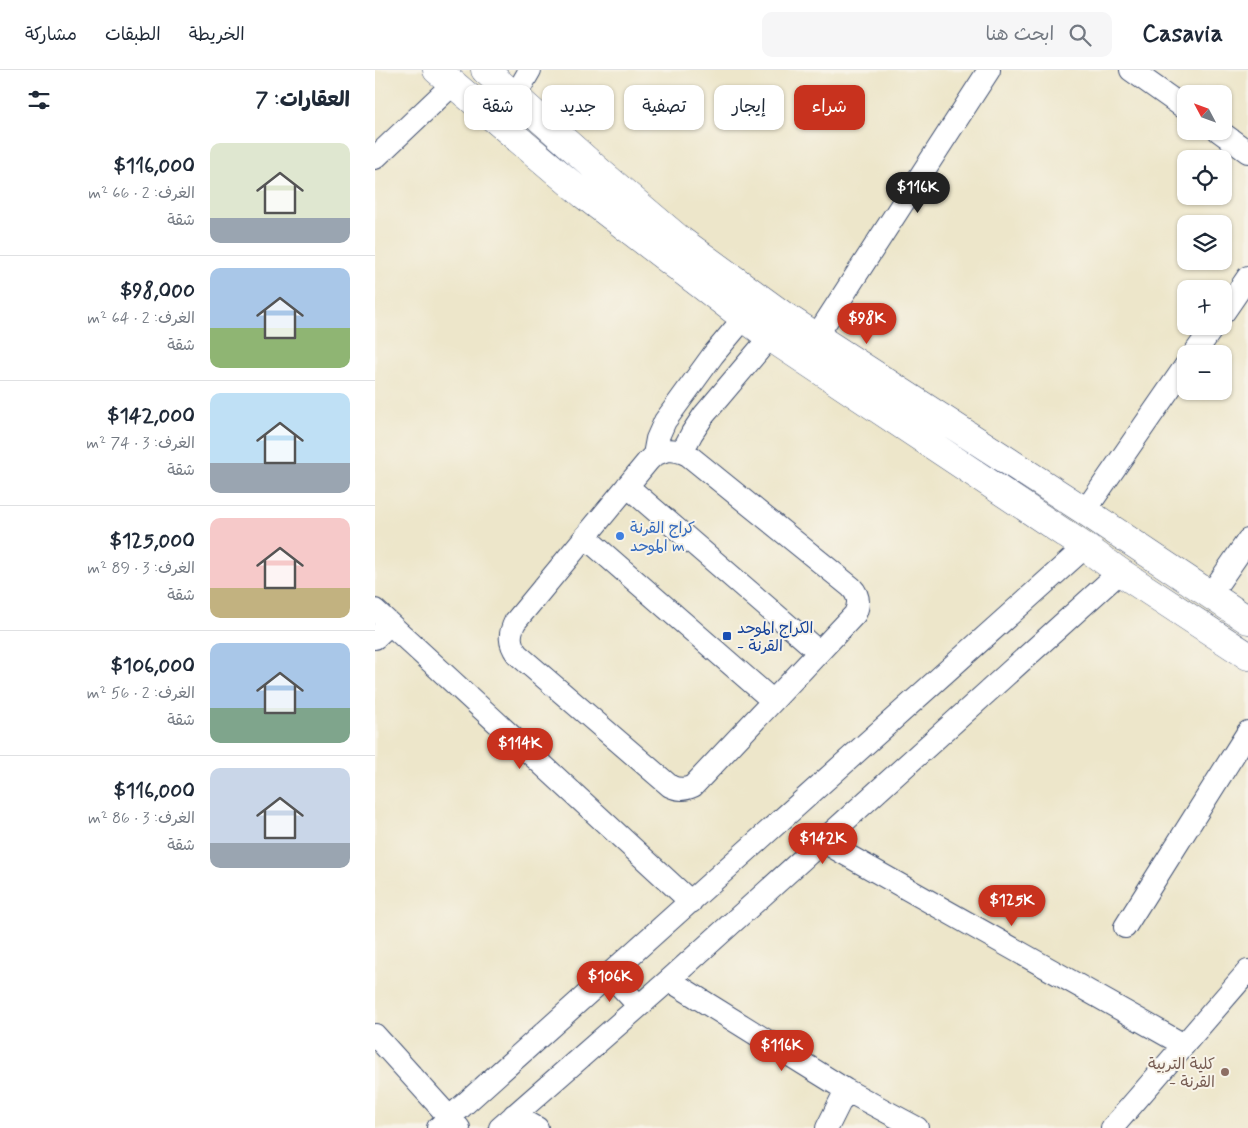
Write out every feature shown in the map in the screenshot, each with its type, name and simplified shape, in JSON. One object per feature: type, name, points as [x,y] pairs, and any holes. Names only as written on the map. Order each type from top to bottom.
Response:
[{"type":"main road","points":[[485,70],[502,85]]},
{"type":"main road","points":[[445,77],[584,195],[770,337],[1248,656]]},
{"type":"main road","points":[[532,111],[679,239],[783,315],[1085,511],[1248,620]]},
{"type":"street","points":[[521,85],[530,70]]},
{"type":"street","points":[[816,337],[989,70]]},
{"type":"street","points":[[1131,70],[1177,103]]},
{"type":"street","points":[[375,158],[445,77]]},
{"type":"street","points":[[1231,140],[1248,152]]},
{"type":"street","points":[[1232,300],[1248,277]]},
{"type":"street","points":[[654,455],[667,450],[675,450],[688,455],[855,591],[859,601],[855,614],[693,786],[682,790],[670,786],[517,654],[513,648],[510,635],[515,622],[654,455],[665,421],[713,355],[744,318]]},
{"type":"street","points":[[682,452],[704,415],[770,337]]},
{"type":"street","points":[[1085,511],[1177,378]]},
{"type":"street","points":[[627,486],[819,652]]},
{"type":"street","points":[[585,537],[773,701]]},
{"type":"street","points":[[1210,595],[1248,540]]},
{"type":"street","points":[[375,1036],[449,1125],[610,975],[1085,548]]},
{"type":"street","points":[[507,1122],[669,980],[1120,572]]},
{"type":"street","points":[[380,624],[691,902]]},
{"type":"street","points":[[1125,927],[1248,732]]},
{"type":"street","points":[[822,841],[1184,1045]]},
{"type":"street","points":[[1112,1128],[1248,971]]},
{"type":"street","points":[[610,975],[639,1006]]},
{"type":"street","points":[[669,980],[846,1090],[917,1128]]},
{"type":"street","points":[[827,1128],[846,1090]]},
{"type":"street","points":[[507,1122],[537,1128]]},
{"type":"place","name":"كراج القرنة الموحد m","points":[[620,536]]},
{"type":"place","name":"الكراج الموحد - القرنة","points":[[727,636]]},
{"type":"place","name":"كلية التربية - القرنة","points":[[1225,1072]]}]
